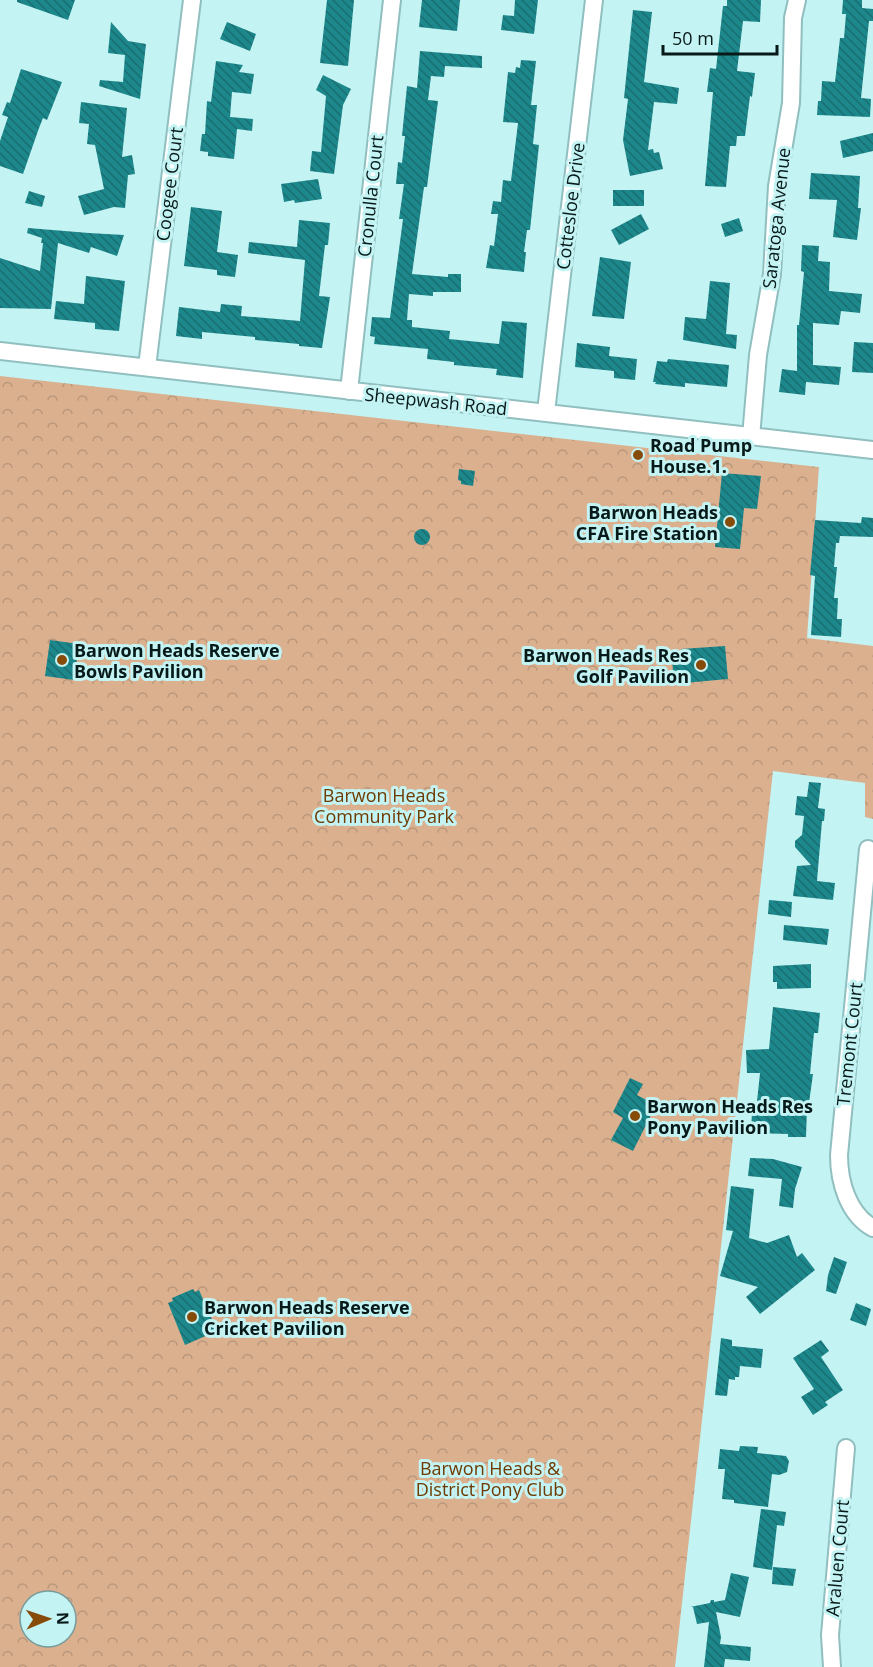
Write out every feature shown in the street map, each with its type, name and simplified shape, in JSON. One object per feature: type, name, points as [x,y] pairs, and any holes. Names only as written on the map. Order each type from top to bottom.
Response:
[{"type":"street","name":"Coogee Court","points":[[147,367],[192,0]]},
{"type":"street","name":"Cronulla Court","points":[[349,392],[392,0]]},
{"type":"street","name":"Cottesloe Drive","points":[[546,412],[594,0]]},
{"type":"street","name":"Saratoga Avenue","points":[[751,437],[758,355],[771,274],[777,186],[791,103],[793,18],[797,0]]},
{"type":"street","name":"Sheepwash Road","points":[[0,351],[873,450]]},
{"type":"street","name":"Tremont Court","points":[[868,849],[839,1155],[839,1176],[854,1209],[873,1228]]},
{"type":"street","name":"Araluen Court","points":[[832,1667],[830,1635],[846,1448]]},
{"type":"green space","name":"Barwon Heads Community Park","points":[[0,376],[819,467],[807,638],[873,646],[873,819],[865,817],[865,783],[773,771],[675,1667],[0,1667]]},
{"type":"building","points":[[17,0],[75,0],[68,20],[17,2]]},
{"type":"building","points":[[327,0],[354,0],[348,66],[320,63]]},
{"type":"building","points":[[422,0],[460,0],[457,31],[419,27]]},
{"type":"building","points":[[515,0],[538,0],[534,34],[501,30],[503,15],[514,16]]},
{"type":"building","points":[[727,0],[761,0],[760,22],[743,21],[737,71],[755,73],[745,136],[737,136],[736,146],[730,146],[726,187],[705,186],[713,92],[707,92],[710,68],[716,69],[723,6],[727,6]]},
{"type":"building","points":[[843,0],[862,0],[862,8],[873,9],[873,21],[869,21],[861,98],[871,99],[870,117],[817,115],[818,101],[821,101],[822,81],[835,82],[840,38],[844,38],[846,14],[842,14]]},
{"type":"building","points":[[633,10],[652,12],[644,82],[679,88],[677,104],[654,102],[648,150],[653,149],[654,153],[659,152],[663,169],[630,176],[623,140],[628,99],[624,98]]},
{"type":"building","points":[[111,22],[128,41],[146,44],[140,99],[99,86],[100,80],[123,82],[125,55],[108,53]]},
{"type":"building","points":[[227,22],[256,34],[250,51],[220,39]]},
{"type":"building","points":[[420,51],[482,56],[482,68],[445,66],[444,77],[431,76],[428,100],[438,101],[427,187],[424,187],[412,274],[448,277],[448,274],[461,274],[461,292],[433,292],[433,296],[409,294],[407,320],[412,320],[412,327],[450,331],[449,339],[499,344],[502,321],[527,323],[523,378],[496,375],[497,369],[454,365],[454,362],[427,359],[428,349],[374,344],[375,337],[370,336],[372,317],[390,318],[403,219],[399,219],[404,184],[396,184],[398,162],[402,163],[407,86],[417,88]]},
{"type":"building","points":[[521,60],[536,61],[531,105],[537,105],[533,144],[539,145],[530,230],[527,230],[524,252],[526,252],[524,272],[486,268],[490,245],[494,246],[498,214],[491,214],[493,201],[501,202],[503,180],[511,181],[518,123],[503,122],[508,72],[515,73],[516,67],[520,68]]},
{"type":"building","points":[[216,61],[243,65],[239,72],[254,74],[251,94],[232,92],[230,117],[253,119],[252,131],[237,129],[234,159],[208,156],[208,152],[200,151],[202,134],[205,134],[207,101],[211,102]]},
{"type":"building","points":[[21,69],[62,82],[47,120],[43,118],[23,174],[0,166],[0,141],[8,117],[2,115],[7,102],[10,103]]},
{"type":"building","points":[[323,75],[351,89],[343,105],[334,174],[310,171],[312,151],[321,152],[326,96],[316,90]]},
{"type":"building","points":[[81,102],[127,108],[122,157],[132,155],[135,174],[128,175],[125,208],[114,207],[84,215],[78,196],[104,189],[95,145],[87,144],[89,124],[79,123]]},
{"type":"building","points":[[873,133],[873,151],[843,158],[840,141]]},
{"type":"building","points":[[811,173],[860,176],[858,208],[861,208],[857,240],[833,237],[837,200],[809,199]]},
{"type":"building","points":[[318,179],[322,199],[295,203],[294,200],[284,202],[281,184]]},
{"type":"building","points":[[613,190],[644,190],[644,206],[613,206]]},
{"type":"building","points":[[29,191],[45,196],[42,207],[25,203]]},
{"type":"building","points":[[191,207],[222,211],[217,252],[238,255],[235,277],[217,275],[217,270],[184,266]]},
{"type":"building","points":[[641,214],[649,229],[619,245],[611,230]]},
{"type":"building","points":[[739,218],[743,231],[725,237],[721,224]]},
{"type":"building","points":[[299,220],[330,223],[319,296],[330,297],[322,348],[255,340],[255,337],[202,332],[202,339],[176,336],[179,307],[220,312],[221,304],[242,306],[241,316],[300,321],[305,260],[248,253],[249,242],[297,247]]},
{"type":"building","points":[[28,228],[124,235],[117,256],[91,247],[89,253],[58,243],[51,309],[0,308],[0,258],[40,271],[42,238],[27,233]]},
{"type":"building","points":[[802,245],[819,246],[818,261],[830,262],[829,291],[862,294],[860,313],[841,311],[839,325],[813,323],[813,365],[841,367],[839,385],[806,382],[805,395],[779,392],[782,369],[797,371],[797,325],[799,325],[804,272],[801,271]]},
{"type":"building","points":[[600,257],[631,262],[624,319],[592,316]]},
{"type":"building","points":[[86,276],[125,281],[119,331],[95,329],[95,323],[54,319],[56,301],[84,304]]},
{"type":"building","points":[[710,281],[730,283],[726,334],[737,335],[736,349],[683,340],[685,317],[706,319]]},
{"type":"building","points":[[854,342],[873,343],[873,373],[852,372]]},
{"type":"building","points":[[577,343],[610,347],[609,356],[637,359],[635,380],[614,378],[614,371],[575,367]]},
{"type":"building","points":[[668,359],[729,365],[727,387],[685,383],[685,387],[655,384],[656,382],[653,382],[657,361],[667,362]]},
{"type":"building","points":[[459,469],[475,471],[473,486],[461,484],[458,480]]},
{"type":"building","name":"Barwon Heads CFA Fire Station","points":[[722,473],[761,476],[757,509],[744,508],[740,549],[715,547]]},
{"type":"building","points":[[862,517],[873,518],[873,537],[840,536],[839,543],[836,543],[834,567],[837,567],[834,598],[838,598],[837,619],[842,619],[841,637],[811,635],[815,576],[810,575],[815,520],[861,523]]},
{"type":"building","points":[[422,529],[428,531],[430,537],[428,543],[422,545],[416,543],[414,537],[416,531]]},
{"type":"building","name":"Barwon Heads Reserve Bowls Pavilion","points":[[50,640],[79,644],[74,680],[45,676]]},
{"type":"building","name":"Barwon Heads Res Golf Pavilion","points":[[725,646],[728,679],[684,683],[683,671],[673,672],[672,659],[682,658],[681,649]]},
{"type":"building","points":[[809,782],[821,783],[818,808],[825,809],[817,881],[835,883],[833,900],[793,896],[797,866],[811,865],[795,847],[795,841],[802,835],[804,816],[795,815],[797,796],[807,797]]},
{"type":"building","points":[[769,900],[792,902],[791,917],[768,914]]},
{"type":"building","points":[[784,925],[829,929],[827,945],[783,940]]},
{"type":"building","points":[[811,964],[811,988],[777,989],[777,982],[773,982],[773,966]]},
{"type":"building","points":[[773,1007],[820,1013],[818,1033],[814,1033],[810,1074],[813,1074],[807,1109],[806,1137],[751,1133],[752,1111],[756,1111],[760,1073],[747,1073],[746,1050],[769,1049]]},
{"type":"building","name":"Barwon Heads Res Pony Pavilion","points":[[630,1078],[643,1084],[637,1095],[656,1105],[633,1151],[611,1140],[623,1118],[613,1112]]},
{"type":"building","points":[[750,1158],[773,1159],[802,1167],[795,1189],[793,1208],[779,1206],[782,1179],[748,1176]]},
{"type":"building","points":[[731,1186],[754,1189],[749,1238],[767,1243],[789,1235],[797,1257],[802,1253],[815,1270],[760,1314],[746,1297],[758,1287],[720,1276],[733,1231],[726,1230]]},
{"type":"building","points":[[834,1257],[847,1262],[836,1294],[826,1291]]},
{"type":"building","name":"Barwon Heads Reserve Cricket Pavilion","points":[[193,1289],[195,1292],[199,1290],[217,1331],[185,1345],[168,1303],[173,1301],[172,1298]]},
{"type":"building","points":[[856,1303],[871,1309],[866,1326],[850,1320]]},
{"type":"building","points":[[721,1338],[732,1340],[732,1346],[763,1349],[761,1368],[740,1366],[739,1377],[735,1377],[735,1380],[729,1379],[727,1396],[715,1395]]},
{"type":"building","points":[[821,1340],[829,1351],[821,1357],[843,1390],[825,1402],[828,1405],[813,1415],[801,1397],[814,1389],[793,1358]]},
{"type":"building","points":[[740,1446],[758,1447],[757,1453],[786,1456],[789,1461],[787,1472],[779,1475],[772,1474],[768,1507],[734,1503],[734,1500],[722,1499],[725,1469],[718,1469],[720,1449],[739,1451]]},
{"type":"building","points":[[761,1509],[786,1512],[784,1526],[777,1525],[772,1570],[753,1567]]},
{"type":"building","points":[[773,1567],[796,1569],[793,1586],[772,1584]]},
{"type":"building","points":[[731,1573],[749,1577],[740,1617],[716,1612],[721,1637],[720,1644],[751,1647],[750,1661],[725,1659],[724,1667],[704,1667],[709,1622],[697,1624],[693,1607],[690,1607],[710,1603],[711,1600],[714,1602],[725,1600]]},
{"type":"place","name":"Road Pump House.1.","points":[[638,455]]},
{"type":"place","name":"Barwon Heads CFA Fire Station","points":[[730,522]]},
{"type":"place","name":"Barwon Heads Reserve Bowls Pavilion","points":[[62,660]]},
{"type":"place","name":"Barwon Heads Res Golf Pavilion","points":[[701,665]]},
{"type":"place","name":"Barwon Heads Res Pony Pavilion","points":[[635,1116]]},
{"type":"place","name":"Barwon Heads Reserve Cricket Pavilion","points":[[192,1317]]},
{"type":"park label","name":"Barwon Heads & District Pony Club","points":[[490,1478]]}]
